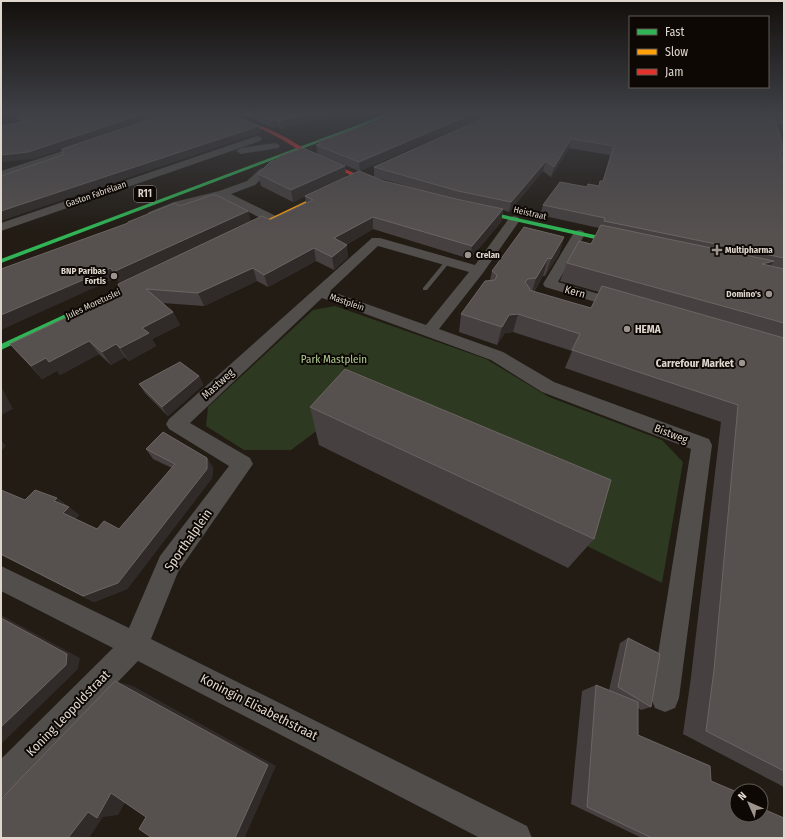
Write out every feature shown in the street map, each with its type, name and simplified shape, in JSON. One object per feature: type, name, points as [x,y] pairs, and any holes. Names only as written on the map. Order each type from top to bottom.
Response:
[{"type":"main road","points":[[240,159],[258,152]]},
{"type":"main road","name":"R11","points":[[1,261],[289,152]]},
{"type":"main road","points":[[304,152],[389,188]]},
{"type":"main road","points":[[348,183],[372,172]]},
{"type":"main road","points":[[250,229],[338,188]]},
{"type":"main road","name":"Heistraat","points":[[463,208],[632,245]]},
{"type":"main road","name":"Jules Moretuslei","points":[[1,347],[159,273]]},
{"type":"street","points":[[1,174],[66,152]]},
{"type":"street","name":"Gaston Fabrélaan","points":[[1,227],[219,152]]},
{"type":"street","name":"Gaston Fabrélaan","points":[[214,154],[228,152]]},
{"type":"street","points":[[782,152],[783,158],[781,163],[784,173]]},
{"type":"street","points":[[1,166],[11,171]]},
{"type":"street","points":[[1,273],[178,204],[222,194],[251,183],[264,171],[276,167]]},
{"type":"street","points":[[222,194],[272,219]]},
{"type":"street","points":[[429,331],[478,270],[514,220]]},
{"type":"street","name":"Kern","points":[[542,298],[579,234]]},
{"type":"street","name":"Mastplein","points":[[429,331],[319,292],[376,241],[478,270]]},
{"type":"street","name":"Kern","points":[[550,284],[633,309]]},
{"type":"street","points":[[463,288],[478,292]]},
{"type":"street","name":"Mastweg","points":[[243,464],[176,424],[319,292]]},
{"type":"street","name":"Bistweg","points":[[429,331],[497,356],[548,387],[702,445],[665,698]]},
{"type":"street","name":"Sporthalplein","points":[[134,645],[169,564],[243,464]]},
{"type":"street","name":"Koningin Elisabethstraat","points":[[1,578],[515,838]]},
{"type":"street","name":"Koning Leopoldstraat","points":[[1,781],[134,645]]},
{"type":"lane","points":[[425,289],[448,261]]},
{"type":"green space","name":"Park Mastplein","points":[[335,306],[486,359],[549,397],[662,440],[683,462],[662,583],[581,543],[350,406],[291,450],[244,450],[206,426],[208,407],[313,310]]},
{"type":"building","points":[[1,152],[27,152],[1,155]]},
{"type":"building","points":[[63,152],[180,152],[1,211],[1,176],[63,155]]},
{"type":"building","points":[[291,152],[313,152],[345,166],[291,190],[258,174],[270,162],[278,159],[280,156]]},
{"type":"building","points":[[334,152],[382,152],[359,162]]},
{"type":"building","points":[[407,152],[563,152],[554,167],[546,161],[511,202],[458,191],[374,167]]},
{"type":"building","points":[[612,152],[781,152],[784,164],[784,258],[604,221],[605,218],[543,205],[560,182],[587,187],[588,184],[599,186],[600,181],[603,181]]},
{"type":"building","points":[[359,171],[384,181],[503,209],[472,246],[373,217],[334,238],[347,245],[332,257],[314,248],[264,275],[253,268],[198,293],[146,289],[173,312],[142,328],[149,333],[120,348],[116,344],[102,352],[89,341],[49,362],[46,358],[31,366],[10,344],[121,292],[118,284],[262,216],[270,220],[313,200],[305,196]]},
{"type":"building","points":[[216,195],[248,211],[113,272],[111,268],[1,315],[1,269],[128,223],[175,203],[180,206]]},
{"type":"building","points":[[601,225],[774,261],[762,264],[784,269],[784,323],[567,263],[579,241],[591,244]]},
{"type":"building","points":[[524,227],[564,237],[551,259],[548,258],[536,278],[528,279],[525,282],[530,289],[529,290],[591,308],[602,286],[784,338],[784,771],[706,731],[714,670],[738,405],[572,350],[580,334],[518,314],[509,315],[502,327],[461,314],[485,281],[495,280],[497,275],[492,271]]},
{"type":"building","points":[[180,362],[199,376],[162,407],[139,384]]},
{"type":"building","points":[[345,369],[611,480],[594,539],[310,407]]},
{"type":"building","points":[[163,432],[207,458],[207,469],[118,583],[83,596],[1,554],[1,490],[25,500],[35,490],[57,498],[54,501],[69,507],[63,513],[97,529],[104,521],[119,529],[175,464],[146,449]]},
{"type":"building","points":[[1,618],[67,654],[66,665],[1,727]]},
{"type":"building","points":[[628,638],[660,654],[651,707],[618,687]]},
{"type":"building","points":[[115,681],[268,765],[235,838],[152,838],[139,829],[146,817],[111,793],[97,818],[88,812],[68,838],[1,838],[1,799]]},
{"type":"building","points":[[596,685],[638,702],[638,735],[710,766],[711,781],[729,789],[729,823],[769,823],[769,811],[784,818],[784,838],[652,838],[587,807]]},
{"type":"traffic: fast","points":[[1,261],[290,152]]},
{"type":"traffic: fast","points":[[472,210],[622,243]]},
{"type":"traffic: fast","points":[[1,347],[148,278]]},
{"type":"traffic: slow","points":[[259,225],[333,190]]},
{"type":"traffic: jam","points":[[306,152],[317,159],[379,185]]},
{"type":"place","name":"Multipharma","points":[[717,250]]},
{"type":"place","name":"Crelan","points":[[468,255]]},
{"type":"place","name":"BNP Paribas Fortis","points":[[114,276]]},
{"type":"place","name":"Domino's","points":[[769,294]]},
{"type":"place","name":"HEMA","points":[[627,329]]},
{"type":"place","name":"Carrefour Market","points":[[742,363]]}]
